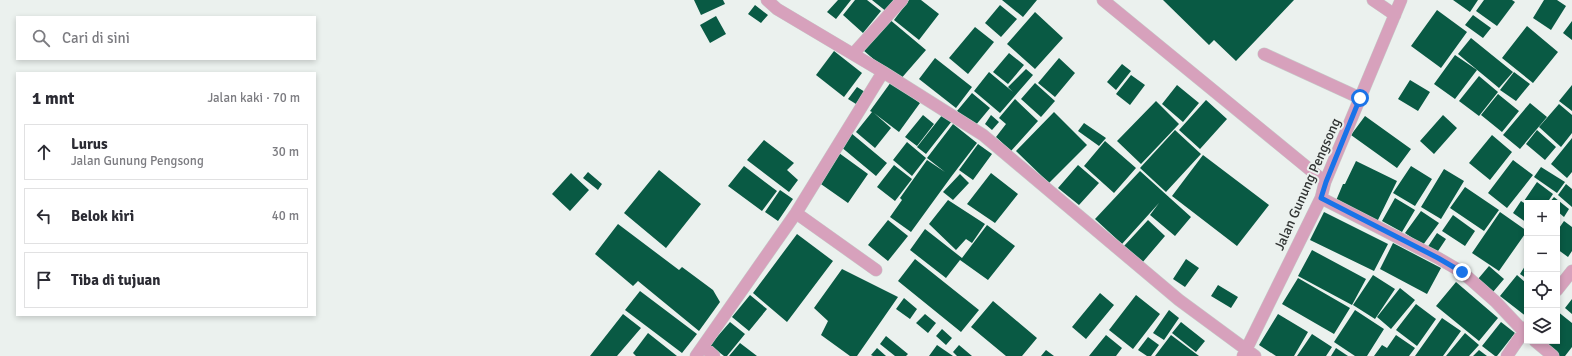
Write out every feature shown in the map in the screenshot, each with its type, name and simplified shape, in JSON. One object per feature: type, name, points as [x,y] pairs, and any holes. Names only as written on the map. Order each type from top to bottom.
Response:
[{"type":"street","points":[[766,0],[777,9],[952,114],[983,135],[1179,300],[1248,354]]},
{"type":"street","points":[[853,54],[902,0]]},
{"type":"street","points":[[1103,0],[1326,182]]},
{"type":"street","points":[[1373,0],[1396,15]]},
{"type":"street","name":"Jalan Gunung Pengsong","points":[[1248,354],[1321,198],[1326,182],[1401,0]]},
{"type":"street","points":[[1264,54],[1360,98]]},
{"type":"street","points":[[714,356],[699,351],[796,213],[883,72]]},
{"type":"street","points":[[1321,198],[1438,258],[1462,272],[1524,329]]},
{"type":"street","points":[[796,213],[876,270]]},
{"type":"street","points":[[1560,286],[1572,271]]},
{"type":"street","points":[[1507,356],[1524,334]]},
{"type":"street","points":[[1539,344],[1553,356]]},
{"type":"building","points":[[694,0],[723,0],[725,4],[701,15]]},
{"type":"building","points":[[838,0],[851,0],[836,19],[827,12]]},
{"type":"building","points":[[855,0],[867,0],[881,11],[863,33],[843,15]]},
{"type":"building","points":[[872,0],[897,0],[887,12]]},
{"type":"building","points":[[909,0],[921,0],[939,14],[919,40],[894,20]]},
{"type":"building","points":[[1002,0],[1037,0],[1023,17]]},
{"type":"building","points":[[1163,0],[1294,0],[1236,61],[1214,40],[1209,45]]},
{"type":"building","points":[[1453,0],[1478,0],[1470,12]]},
{"type":"building","points":[[1484,0],[1512,0],[1515,2],[1497,26],[1476,11]]},
{"type":"building","points":[[1544,0],[1557,0],[1566,6],[1551,30],[1533,18]]},
{"type":"building","points":[[755,5],[768,15],[761,23],[748,14]]},
{"type":"building","points":[[1000,5],[1017,19],[1001,37],[985,23]]},
{"type":"building","points":[[1437,10],[1467,32],[1441,68],[1411,46]]},
{"type":"building","points":[[1035,12],[1063,38],[1035,69],[1007,44]]},
{"type":"building","points":[[1473,15],[1491,28],[1483,38],[1465,25]]},
{"type":"building","points":[[716,16],[726,34],[710,43],[700,25]]},
{"type":"building","points":[[889,19],[926,50],[899,81],[863,50]]},
{"type":"building","points":[[1572,21],[1572,40],[1563,33]]},
{"type":"building","points":[[1527,26],[1558,52],[1533,83],[1502,58]]},
{"type":"building","points":[[975,27],[994,42],[968,74],[949,58]]},
{"type":"building","points":[[1471,38],[1513,72],[1499,88],[1458,54]]},
{"type":"building","points":[[834,51],[862,73],[844,97],[816,75]]},
{"type":"building","points":[[1009,53],[1024,65],[1008,84],[993,72]]},
{"type":"building","points":[[1455,55],[1477,70],[1455,99],[1434,84]]},
{"type":"building","points":[[935,58],[972,87],[956,108],[919,79]]},
{"type":"building","points":[[1059,58],[1075,73],[1055,97],[1038,83]]},
{"type":"building","points":[[1122,64],[1131,71],[1116,90],[1107,82]]},
{"type":"building","points":[[1026,69],[1033,75],[1000,113],[974,91],[989,72],[1013,92],[1008,87]]},
{"type":"building","points":[[1514,72],[1530,84],[1516,101],[1500,90]]},
{"type":"building","points":[[1131,75],[1145,85],[1130,105],[1116,94]]},
{"type":"building","points":[[1479,76],[1498,92],[1479,116],[1459,101]]},
{"type":"building","points":[[1410,80],[1430,92],[1418,111],[1398,99]]},
{"type":"building","points":[[891,82],[920,103],[899,132],[874,113],[891,128],[875,148],[856,132],[872,112],[870,111]]},
{"type":"building","points":[[1035,83],[1055,101],[1041,117],[1021,99]]},
{"type":"building","points":[[1177,85],[1199,103],[1183,122],[1162,104]]},
{"type":"building","points":[[1572,85],[1572,111],[1559,101]]},
{"type":"building","points":[[857,87],[865,92],[856,104],[848,99]]},
{"type":"building","points":[[972,93],[990,108],[975,126],[957,111]]},
{"type":"building","points":[[1498,94],[1519,111],[1502,132],[1481,115]]},
{"type":"building","points":[[1015,99],[1038,121],[1011,151],[996,137],[1006,124],[999,118]]},
{"type":"building","points":[[1206,100],[1227,119],[1200,149],[1179,130]]},
{"type":"building","points":[[1156,101],[1179,124],[1141,164],[1117,141]]},
{"type":"building","points":[[1530,103],[1547,117],[1520,149],[1503,135]]},
{"type":"building","points":[[1559,104],[1572,115],[1572,133],[1561,147],[1539,127]]},
{"type":"building","points":[[1054,112],[1087,145],[1049,183],[1016,151]]},
{"type":"building","points":[[943,114],[952,121],[926,154],[917,147]]},
{"type":"building","points":[[923,115],[934,124],[917,146],[905,137]]},
{"type":"building","points":[[991,115],[999,122],[992,130],[985,124]]},
{"type":"building","points":[[1443,115],[1457,128],[1434,154],[1420,141]]},
{"type":"building","points":[[1365,116],[1411,149],[1397,168],[1351,135]]},
{"type":"building","points":[[1084,123],[1106,138],[1099,146],[1078,131]]},
{"type":"building","points":[[953,124],[977,143],[911,232],[890,217],[902,200],[900,198],[927,160],[945,172],[927,158]]},
{"type":"building","points":[[1175,130],[1201,154],[1166,192],[1140,168]]},
{"type":"building","points":[[1537,130],[1556,147],[1545,160],[1526,144]]},
{"type":"building","points":[[851,133],[887,163],[876,176],[840,146]]},
{"type":"building","points":[[1492,135],[1512,152],[1490,180],[1469,163]]},
{"type":"building","points":[[1572,138],[1572,172],[1567,178],[1551,164]]},
{"type":"building","points":[[764,140],[794,163],[787,170],[798,180],[789,192],[747,160]]},
{"type":"building","points":[[1105,141],[1136,168],[1114,193],[1084,166]]},
{"type":"building","points":[[907,142],[926,158],[912,176],[893,160]]},
{"type":"building","points":[[978,144],[992,154],[973,180],[959,170]]},
{"type":"building","points":[[839,153],[868,174],[848,203],[818,182]]},
{"type":"building","points":[[1203,155],[1269,205],[1237,246],[1172,196]]},
{"type":"building","points":[[1513,160],[1533,175],[1507,208],[1488,193]]},
{"type":"building","points":[[1356,161],[1397,181],[1376,224],[1335,203],[1343,184],[1345,184]]},
{"type":"building","points":[[894,165],[912,179],[895,201],[877,187]]},
{"type":"building","points":[[1078,165],[1099,183],[1079,205],[1058,188]]},
{"type":"building","points":[[744,166],[777,191],[762,211],[728,186]]},
{"type":"building","points":[[1411,166],[1432,179],[1415,206],[1393,193]]},
{"type":"building","points":[[1541,167],[1565,182],[1557,193],[1534,177]]},
{"type":"building","points":[[1444,169],[1464,181],[1441,219],[1421,207]]},
{"type":"building","points":[[659,170],[701,204],[666,248],[624,213]]},
{"type":"building","points":[[1140,171],[1191,217],[1175,236],[1150,215],[1159,203],[1122,244],[1095,219]]},
{"type":"building","points":[[588,172],[602,184],[598,190],[583,178]]},
{"type":"building","points":[[571,173],[589,190],[570,211],[552,194]]},
{"type":"building","points":[[991,173],[1018,194],[995,223],[967,204]]},
{"type":"building","points":[[960,174],[969,183],[953,200],[943,192]]},
{"type":"building","points":[[1537,182],[1553,194],[1549,200],[1525,200]]},
{"type":"building","points":[[1566,184],[1572,189],[1572,207],[1558,195]]},
{"type":"building","points":[[1465,187],[1499,210],[1484,231],[1450,208]]},
{"type":"building","points":[[780,190],[793,199],[778,221],[765,212]]},
{"type":"building","points":[[1395,198],[1415,210],[1402,232],[1382,221]]},
{"type":"building","points":[[948,200],[985,224],[972,243],[966,239],[956,250],[929,224]]},
{"type":"building","points":[[1521,201],[1524,203],[1524,221],[1513,213]]},
{"type":"building","points":[[1560,202],[1569,209],[1564,217],[1560,214]]},
{"type":"building","points":[[1421,211],[1439,223],[1423,245],[1405,233]]},
{"type":"building","points":[[1324,212],[1388,244],[1374,271],[1310,240]]},
{"type":"building","points":[[1500,212],[1524,229],[1524,235],[1499,271],[1472,253]]},
{"type":"building","points":[[1453,215],[1475,231],[1465,246],[1442,231]]},
{"type":"building","points":[[888,220],[908,236],[888,261],[868,245]]},
{"type":"building","points":[[1148,220],[1165,236],[1142,263],[1124,246]]},
{"type":"building","points":[[1564,221],[1572,227],[1572,251],[1568,257],[1560,251],[1560,227]]},
{"type":"building","points":[[618,224],[679,270],[682,267],[713,290],[720,302],[699,331],[638,281],[633,286],[595,254]]},
{"type":"building","points":[[987,225],[1015,246],[988,280],[960,260],[946,278],[910,250],[925,229],[962,258]]},
{"type":"building","points":[[1437,233],[1446,239],[1436,254],[1427,248]]},
{"type":"building","points":[[797,234],[833,261],[787,322],[753,293]]},
{"type":"building","points":[[1393,243],[1441,268],[1427,294],[1380,269]]},
{"type":"building","points":[[1312,250],[1366,279],[1352,305],[1298,276]]},
{"type":"building","points":[[915,259],[979,310],[961,332],[898,281]]},
{"type":"building","points":[[1186,259],[1199,268],[1185,287],[1173,279]]},
{"type":"building","points":[[1489,266],[1504,279],[1493,292],[1478,279]]},
{"type":"building","points":[[1524,268],[1524,277],[1520,274]]},
{"type":"building","points":[[842,269],[898,297],[857,356],[850,356],[821,335],[828,321],[814,308]]},
{"type":"building","points":[[1373,275],[1395,289],[1375,319],[1353,305]]},
{"type":"building","points":[[1517,275],[1524,281],[1524,315],[1500,296]]},
{"type":"building","points":[[1298,278],[1350,308],[1334,334],[1282,304]]},
{"type":"building","points":[[1456,282],[1498,318],[1479,341],[1436,306]]},
{"type":"building","points":[[1218,285],[1238,297],[1231,308],[1211,296]]},
{"type":"building","points":[[1400,288],[1415,300],[1391,329],[1377,317]]},
{"type":"building","points":[[640,291],[697,334],[682,353],[625,310]]},
{"type":"building","points":[[1100,293],[1114,305],[1086,339],[1072,327]]},
{"type":"building","points":[[750,295],[767,309],[749,331],[732,317]]},
{"type":"building","points":[[1136,295],[1160,314],[1133,349],[1109,330]]},
{"type":"building","points":[[904,298],[917,309],[910,319],[896,309]]},
{"type":"building","points":[[1572,299],[1572,314],[1565,308]]},
{"type":"building","points":[[993,301],[1037,338],[1022,356],[1006,356],[971,327]]},
{"type":"building","points":[[1416,304],[1436,319],[1417,346],[1396,330]]},
{"type":"building","points":[[1169,310],[1179,318],[1164,340],[1153,333]]},
{"type":"building","points":[[1355,310],[1384,329],[1367,356],[1355,356],[1334,342]]},
{"type":"building","points":[[1560,313],[1572,323],[1572,347],[1565,356],[1558,356],[1543,344],[1560,344]]},
{"type":"building","points":[[623,314],[641,328],[617,356],[590,356]]},
{"type":"building","points":[[925,314],[936,323],[928,333],[916,323]]},
{"type":"building","points":[[1278,314],[1308,332],[1294,356],[1276,356],[1259,345]]},
{"type":"building","points":[[1442,318],[1461,331],[1443,356],[1415,356]]},
{"type":"building","points":[[730,322],[745,334],[727,356],[724,356],[710,345]]},
{"type":"building","points":[[1181,322],[1205,341],[1196,352],[1172,333]]},
{"type":"building","points":[[1501,322],[1515,333],[1497,356],[1495,356],[1482,346]]},
{"type":"building","points":[[942,329],[952,338],[946,345],[936,336]]},
{"type":"building","points":[[648,333],[677,356],[636,356],[633,353]]},
{"type":"building","points":[[1465,333],[1479,345],[1469,356],[1446,356]]},
{"type":"building","points":[[1312,334],[1332,347],[1326,356],[1297,356]]},
{"type":"building","points":[[1106,335],[1122,348],[1116,356],[1089,356]]},
{"type":"building","points":[[1171,335],[1199,356],[1155,356]]},
{"type":"building","points":[[1396,335],[1415,348],[1409,356],[1374,356],[1382,345],[1387,348]]},
{"type":"building","points":[[886,336],[908,354],[906,356],[895,356],[880,344]]},
{"type":"building","points":[[1148,337],[1159,345],[1151,356],[1147,356],[1138,350]]},
{"type":"building","points":[[740,343],[757,356],[729,356]]},
{"type":"building","points":[[937,345],[953,356],[929,356]]},
{"type":"building","points":[[959,345],[972,356],[957,356],[953,352]]},
{"type":"building","points":[[877,348],[886,356],[871,355]]},
{"type":"building","points":[[1336,348],[1348,356],[1331,356]]},
{"type":"building","points":[[1046,350],[1054,356],[1041,356]]},
{"type":"building","points":[[1479,350],[1487,356],[1473,356]]},
{"type":"route","points":[[1360,98],[1321,198],[1438,258],[1462,272]]}]
